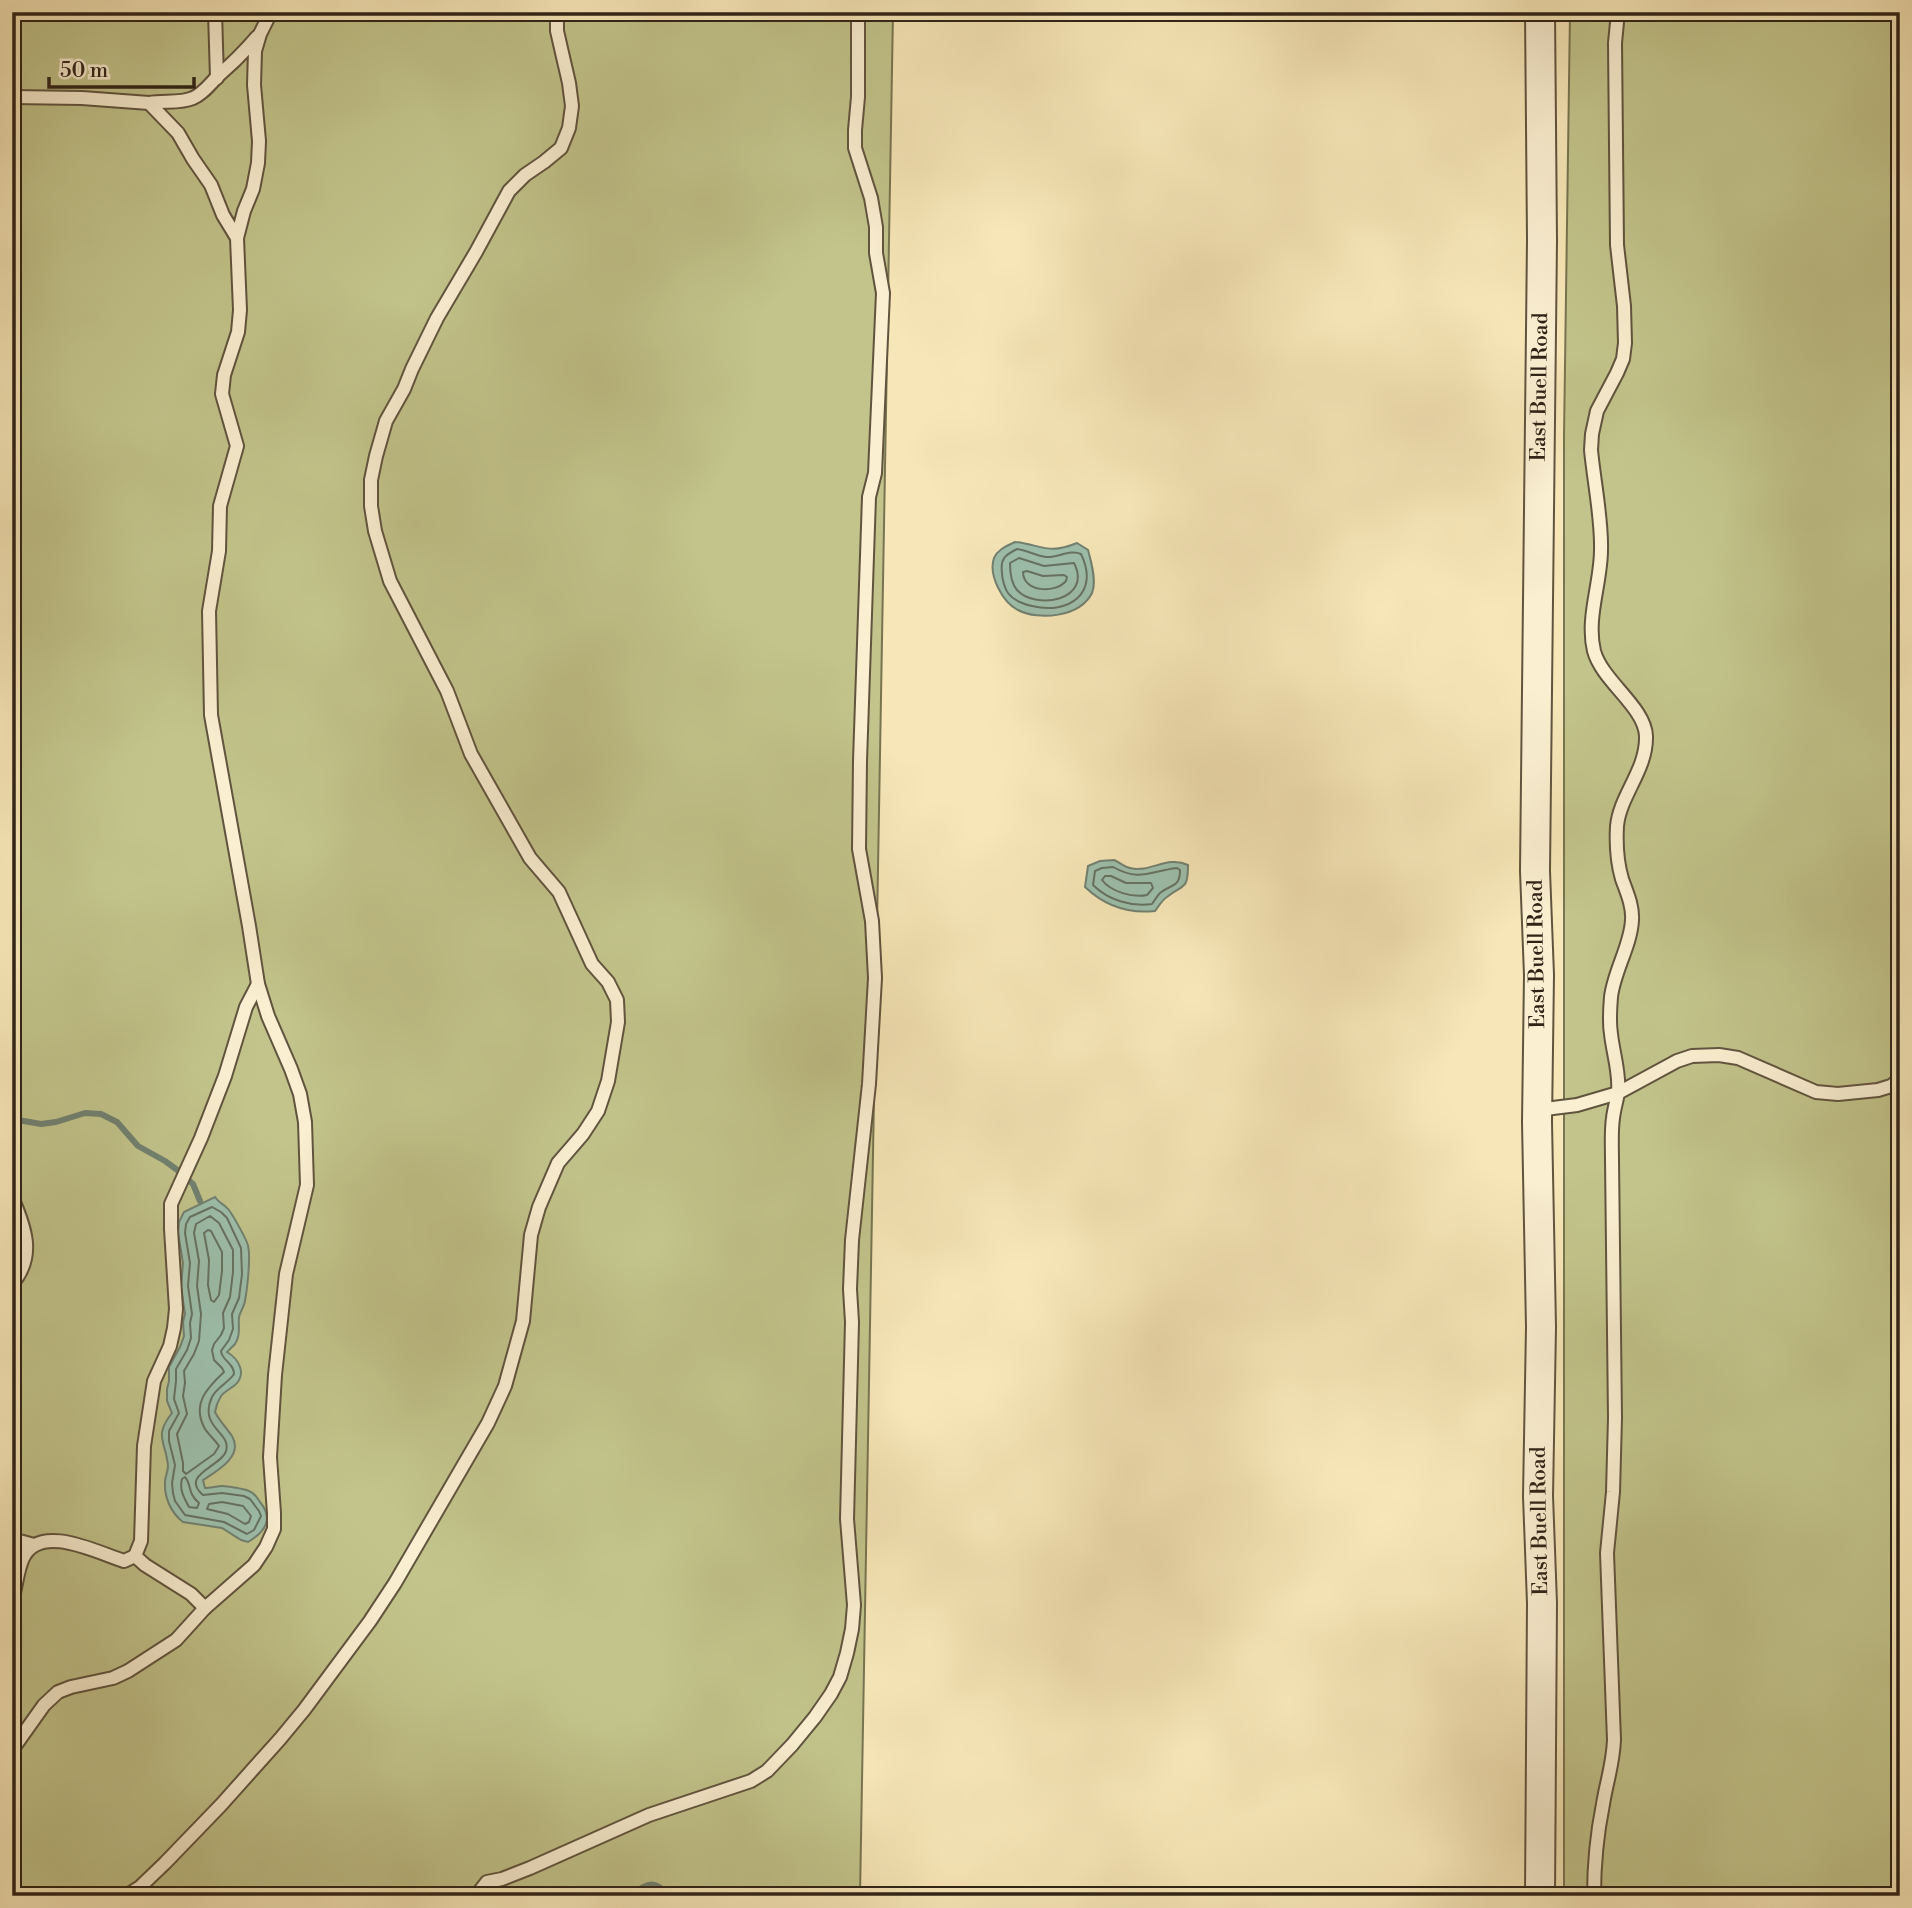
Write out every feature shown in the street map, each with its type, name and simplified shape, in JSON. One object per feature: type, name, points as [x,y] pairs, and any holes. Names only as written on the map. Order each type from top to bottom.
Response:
[{"type":"street","name":"East Buell Road","points":[[1540,12],[1542,240],[1535,858],[1539,975],[1537,1110],[1541,1327],[1538,1496],[1542,1603],[1540,1896]]},
{"type":"lane","points":[[215,12],[217,78]]},
{"type":"lane","points":[[12,1750],[44,1705],[58,1692],[113,1678],[176,1640],[205,1608],[254,1565],[274,1529],[270,1457],[280,1320],[286,1274],[307,1185],[305,1122],[300,1094],[258,984],[211,715],[209,611],[219,551],[220,506],[237,446],[222,394],[224,375],[238,332],[240,310],[237,238],[253,189],[258,163],[254,51],[271,12]]},
{"type":"lane","points":[[126,1896],[141,1887],[221,1805],[304,1710],[395,1583],[488,1423],[505,1386],[523,1321],[531,1235],[539,1207],[558,1163],[598,1111],[608,1081],[618,1021],[617,1000],[608,982],[592,964],[559,892],[530,858],[471,754],[447,691],[390,580],[370,506],[376,456],[386,421],[437,318],[509,191],[525,175],[561,148],[569,128],[572,106],[557,32],[557,12]]},
{"type":"lane","points":[[481,1896],[480,1891],[486,1882],[530,1868],[649,1815],[751,1782],[767,1771],[816,1717],[831,1695],[847,1653],[852,1629],[854,1605],[847,1518],[851,1252],[869,1084],[875,978],[872,921],[859,849],[860,761],[869,497],[875,473],[883,293],[871,198],[855,148],[858,12]]},
{"type":"lane","points":[[1594,1896],[1596,1857],[1603,1805],[1613,1761],[1614,1740],[1607,1553],[1613,1492],[1615,1418],[1612,1160],[1613,1120],[1618,1093],[1611,1032],[1611,1001],[1632,921],[1632,909],[1618,861],[1617,824],[1620,811],[1637,778],[1646,732],[1643,722],[1598,660],[1593,632],[1601,549],[1593,474],[1592,434],[1597,411],[1623,359],[1625,343],[1617,245],[1615,43],[1618,12]]},
{"type":"lane","points":[[12,96],[149,103],[192,99],[235,62],[260,34]]},
{"type":"lane","points":[[149,103],[178,133],[211,185],[223,215],[237,238]]},
{"type":"lane","points":[[12,1601],[23,1557],[34,1545],[51,1540],[124,1561],[135,1556],[141,1541],[144,1446],[154,1381],[170,1346],[176,1309],[171,1204],[201,1138],[225,1076],[246,1007],[258,984]]},
{"type":"lane","points":[[1537,1110],[1577,1105],[1618,1093],[1676,1061],[1692,1056],[1719,1055],[1738,1059],[1815,1092],[1838,1094],[1878,1090],[1891,1086],[1900,1079]]},
{"type":"lane","points":[[1900,1088],[1900,1126]]},
{"type":"lane","points":[[12,1197],[23,1223],[27,1254],[22,1273],[12,1284]]},
{"type":"lane","points":[[12,1539],[34,1545]]},
{"type":"lane","points":[[135,1556],[191,1594],[205,1608]]},
{"type":"green space","points":[[12,12],[893,12],[860,1896],[12,1896]]},
{"type":"green space","points":[[1570,12],[1900,12],[1900,1896],[1564,1896],[1564,437]]},
{"type":"water","points":[[1015,542],[1052,549],[1077,543],[1088,550],[1093,572],[1092,593],[1078,607],[1058,615],[1037,615],[1018,610],[1002,595],[993,572],[994,558],[998,552]]},
{"type":"water","points":[[1114,860],[1138,869],[1180,862],[1188,865],[1186,883],[1165,898],[1155,911],[1126,910],[1109,904],[1085,887],[1088,866],[1100,861]]},
{"type":"water","points":[[215,1197],[229,1210],[247,1243],[249,1265],[238,1337],[227,1352],[238,1363],[241,1376],[235,1385],[221,1396],[215,1412],[232,1436],[234,1450],[227,1462],[203,1480],[205,1488],[236,1488],[251,1492],[257,1497],[266,1514],[266,1525],[248,1542],[222,1528],[183,1522],[172,1509],[165,1488],[168,1466],[162,1434],[172,1413],[167,1401],[169,1367],[184,1336],[185,1314],[181,1287],[183,1263],[179,1222],[184,1212]]},
{"type":"waterway","points":[[12,1119],[41,1124],[85,1113],[101,1114],[117,1122],[138,1146],[176,1169],[193,1184],[200,1201]]},
{"type":"waterway","points":[[629,1896],[649,1885],[658,1886],[668,1896]]}]
